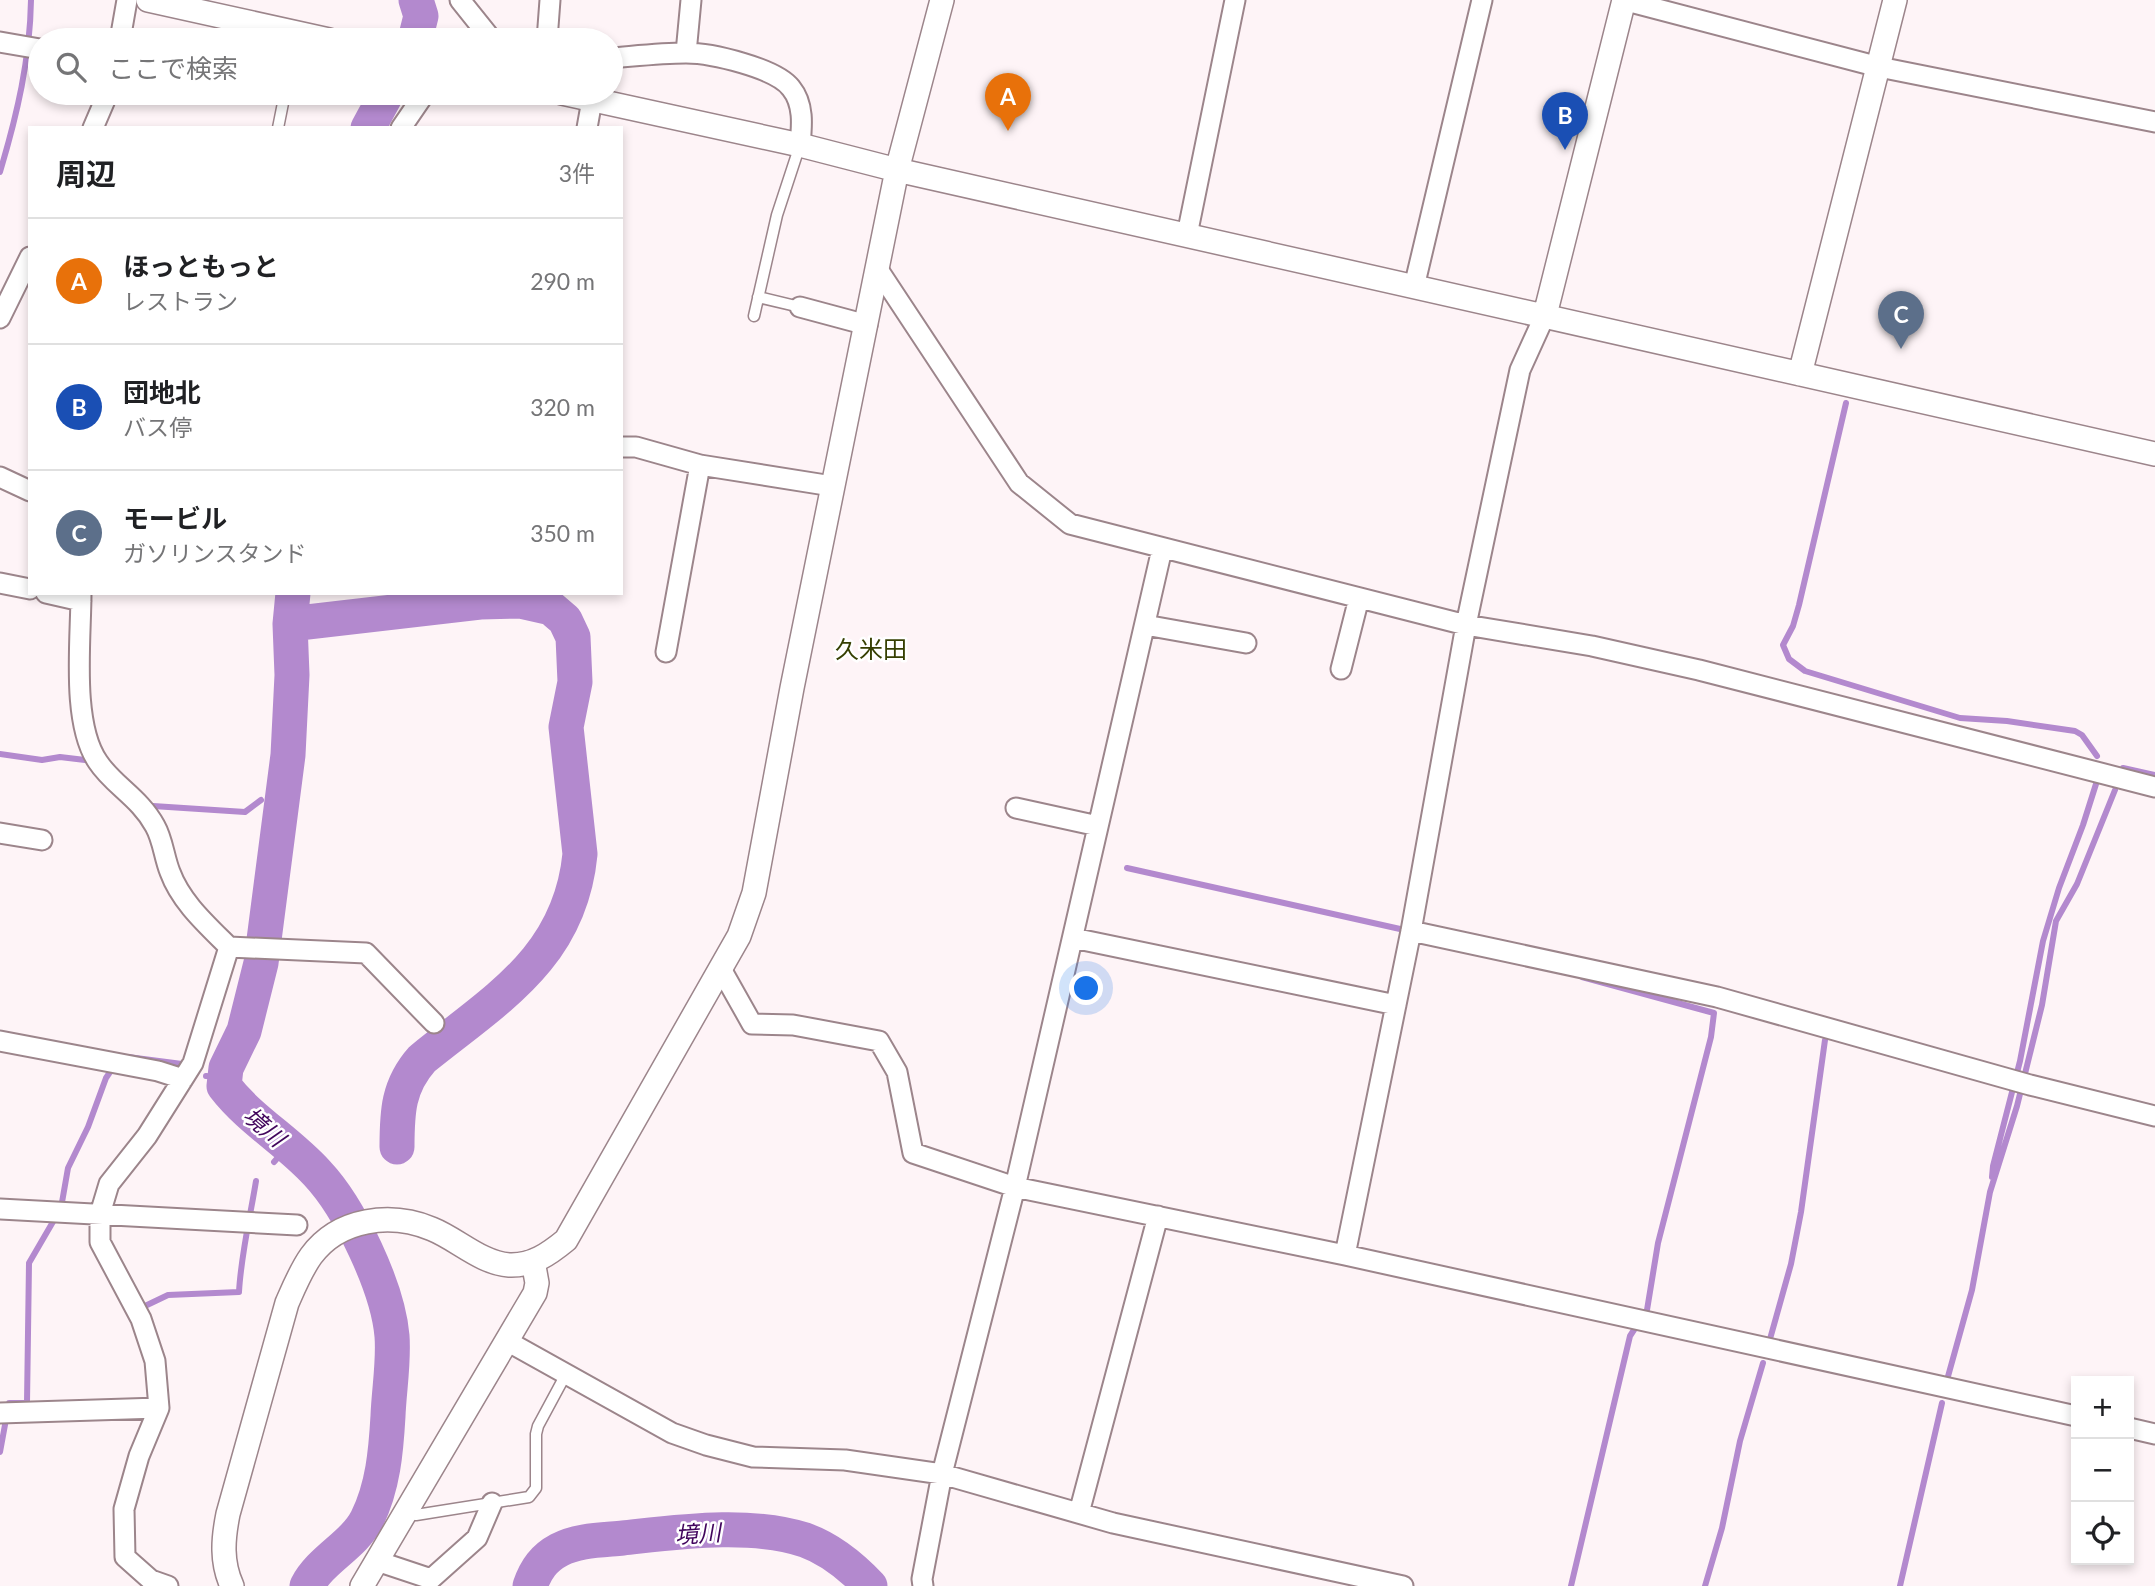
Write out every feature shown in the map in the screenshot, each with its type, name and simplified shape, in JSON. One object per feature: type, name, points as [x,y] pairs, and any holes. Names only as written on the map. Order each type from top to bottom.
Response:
[{"type":"street","points":[[122,28],[127,0]]},
{"type":"street","points":[[148,0],[264,28]]},
{"type":"street","points":[[460,0],[482,28]]},
{"type":"street","points":[[548,28],[550,0]]},
{"type":"street","points":[[686,53],[691,0]]},
{"type":"street","points":[[232,1586],[223,1557],[228,1514],[288,1303],[302,1271],[322,1244],[336,1234],[370,1221],[388,1218],[431,1229],[501,1264],[524,1264],[550,1253],[566,1240],[740,936],[754,893],[832,486],[879,271],[897,170],[942,0]]},
{"type":"street","points":[[1187,235],[1235,0]]},
{"type":"street","points":[[1414,287],[1482,0]]},
{"type":"street","points":[[1345,1255],[1411,931],[1466,625],[1520,370],[1545,315],[1624,0],[1879,67],[2155,122]]},
{"type":"street","points":[[1800,374],[1895,0]]},
{"type":"street","points":[[0,42],[28,47]]},
{"type":"street","points":[[623,57],[686,53],[739,62],[775,74],[793,90],[802,119],[800,145]]},
{"type":"street","points":[[94,126],[103,105]]},
{"type":"street","points":[[402,126],[417,105]]},
{"type":"street","points":[[587,126],[591,105]]},
{"type":"street","points":[[615,105],[2155,454]]},
{"type":"street","points":[[0,318],[28,261]]},
{"type":"street","points":[[879,271],[1019,483],[1070,524],[1466,625],[1592,646],[1685,667],[2155,787]]},
{"type":"street","points":[[800,307],[867,325]]},
{"type":"street","points":[[623,447],[636,447],[700,465],[832,486]]},
{"type":"street","points":[[666,652],[700,465]]},
{"type":"street","points":[[0,477],[28,490]]},
{"type":"street","points":[[923,1586],[922,1579],[942,1474],[1015,1187],[1162,549]]},
{"type":"street","points":[[0,583],[28,589]]},
{"type":"street","points":[[64,595],[81,597],[79,686],[85,729],[92,752],[100,765],[134,797],[154,824],[169,871],[179,892],[192,909],[233,947],[366,953],[434,1023]]},
{"type":"street","points":[[1341,669],[1359,598]]},
{"type":"street","points":[[1145,625],[1246,643]]},
{"type":"street","points":[[1016,808],[1098,826]]},
{"type":"street","points":[[0,833],[42,840]]},
{"type":"street","points":[[1411,931],[1717,997],[2007,1079],[2155,1116]]},
{"type":"street","points":[[1073,938],[1396,1004]]},
{"type":"street","points":[[167,1586],[150,1580],[125,1557],[124,1509],[139,1456],[159,1408],[155,1361],[141,1319],[100,1242],[100,1214],[109,1184],[147,1136],[194,1063],[233,947]]},
{"type":"street","points":[[721,970],[752,1024],[793,1025],[879,1041],[897,1072],[913,1153],[1015,1187],[1345,1255],[2071,1415]]},
{"type":"street","points":[[0,1041],[158,1071],[183,1079]]},
{"type":"street","points":[[0,1209],[296,1225]]},
{"type":"street","points":[[1079,1513],[1158,1216]]},
{"type":"street","points":[[362,1586],[535,1293],[537,1283],[533,1261]]},
{"type":"street","points":[[508,1341],[672,1433],[753,1457],[845,1460],[942,1474],[1125,1525],[1402,1586]]},
{"type":"street","points":[[0,1413],[159,1408]]},
{"type":"street","points":[[2134,1429],[2155,1434]]},
{"type":"street","points":[[377,1560],[431,1579],[477,1538],[492,1503]]},
{"type":"lane","points":[[278,126],[283,105]]},
{"type":"lane","points":[[754,316],[777,215],[800,145]]},
{"type":"lane","points":[[758,297],[800,307]]},
{"type":"lane","points":[[405,1513],[416,1515],[529,1497],[536,1488],[538,1426],[566,1374]]},
{"type":"waterway","points":[[29,28],[31,0]]},
{"type":"waterway","name":"境川","points":[[416,0],[421,16],[418,28]]},
{"type":"waterway","points":[[0,172],[22,87],[28,44]]},
{"type":"waterway","name":"境川","points":[[369,126],[380,105]]},
{"type":"waterway","points":[[1846,403],[1799,605],[1793,626],[1783,645],[1789,659],[1805,671],[1960,718],[2007,721],[2075,731],[2082,735],[2097,756]]},
{"type":"waterway","name":"境川","points":[[293,595],[288,755],[261,963],[244,1031],[226,1068],[224,1086],[245,1109],[306,1161],[330,1188],[354,1227],[375,1273],[392,1336],[385,1456],[372,1507],[361,1529],[320,1568],[307,1586]]},
{"type":"waterway","name":"境川","points":[[290,624],[480,602],[520,601],[551,608],[565,620],[573,637],[575,682],[566,727],[580,854],[573,890],[562,921],[545,949],[525,973],[477,1016],[422,1059],[414,1069],[400,1100],[397,1147]]},
{"type":"waterway","points":[[0,754],[42,760],[60,757],[85,760]]},
{"type":"waterway","points":[[2123,768],[2155,775]]},
{"type":"waterway","points":[[1992,1177],[2020,1061],[2043,941],[2096,784]]},
{"type":"waterway","points":[[1947,1380],[1972,1290],[1990,1192],[2017,1106],[2042,1005],[2056,921],[2077,884],[2115,790]]},
{"type":"waterway","points":[[153,806],[245,812],[261,800]]},
{"type":"waterway","points":[[1127,868],[1409,931]]},
{"type":"waterway","points":[[1571,1586],[1630,1336],[1647,1310],[1658,1243],[1711,1037],[1714,1013],[1582,977]]},
{"type":"waterway","points":[[1770,1339],[1791,1264],[1801,1212],[1825,1040]]},
{"type":"waterway","points":[[128,1057],[182,1064]]},
{"type":"waterway","points":[[0,1452],[9,1403],[27,1403],[29,1263],[61,1208],[68,1168],[88,1127],[106,1078],[114,1066]]},
{"type":"waterway","points":[[206,1076],[225,1078]]},
{"type":"waterway","points":[[274,1162],[288,1146]]},
{"type":"waterway","points":[[145,1306],[168,1295],[239,1292],[256,1181]]},
{"type":"waterway","points":[[1705,1586],[1722,1528],[1740,1441],[1763,1363]]},
{"type":"waterway","points":[[1900,1586],[1942,1403]]},
{"type":"waterway","name":"境川","points":[[530,1586],[545,1560],[574,1544],[714,1530],[761,1531],[805,1540],[840,1559],[870,1586]]},
{"type":"place","name":"ほっともっと","points":[[1008,131]]},
{"type":"place","name":"団地北","points":[[1565,150]]},
{"type":"place","name":"モービル","points":[[1901,349]]},
{"type":"district","name":"久米田","points":[[871,650]]}]
